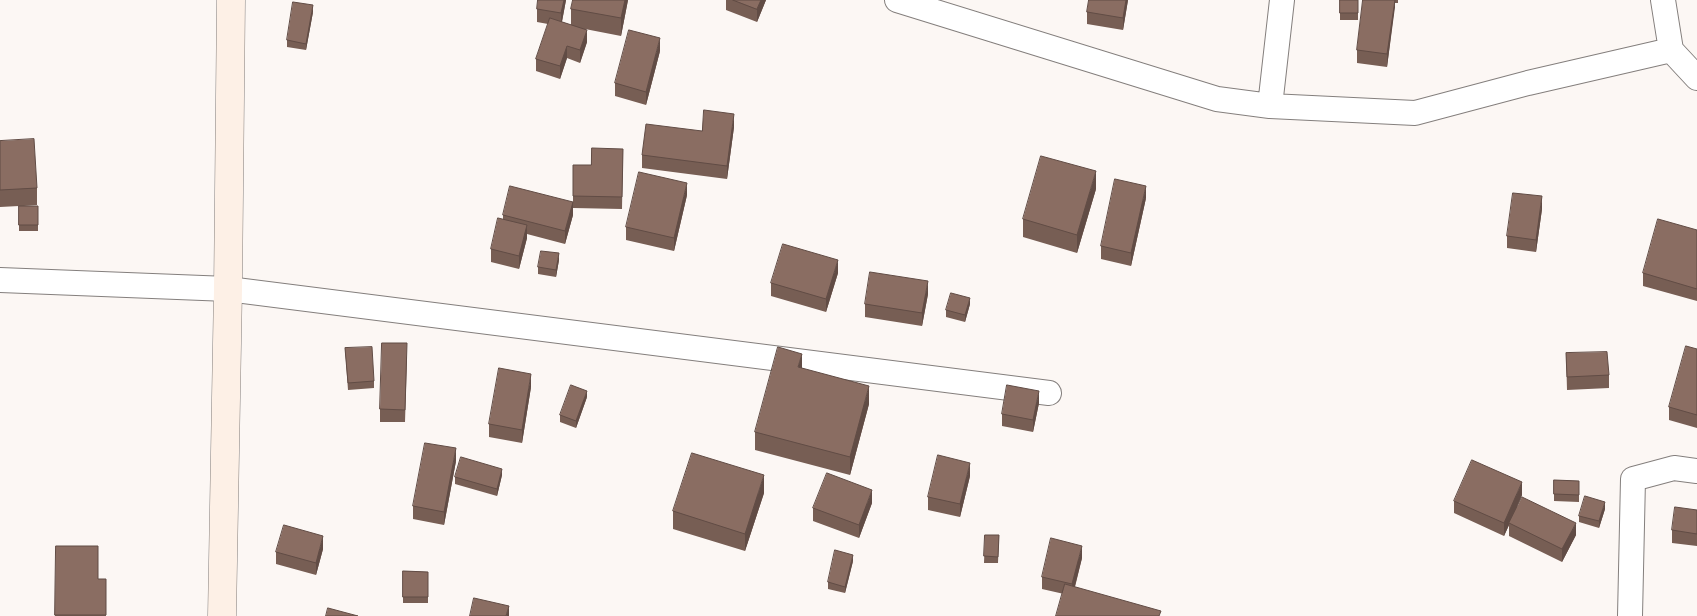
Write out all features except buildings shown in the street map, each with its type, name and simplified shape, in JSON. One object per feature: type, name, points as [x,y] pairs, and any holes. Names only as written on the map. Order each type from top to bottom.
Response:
[{"type":"street","points":[[897,0],[1217,99],[1270,106],[1414,113],[1671,50]]},
{"type":"street","points":[[1270,106],[1282,0]]},
{"type":"street","points":[[1663,0],[1671,50],[1697,78]]},
{"type":"street","points":[[222,616],[234,3]]},
{"type":"street","points":[[0,280],[228,289],[1050,393]]},
{"type":"street","points":[[1630,616],[1633,479],[1674,468],[1697,471]]}]
